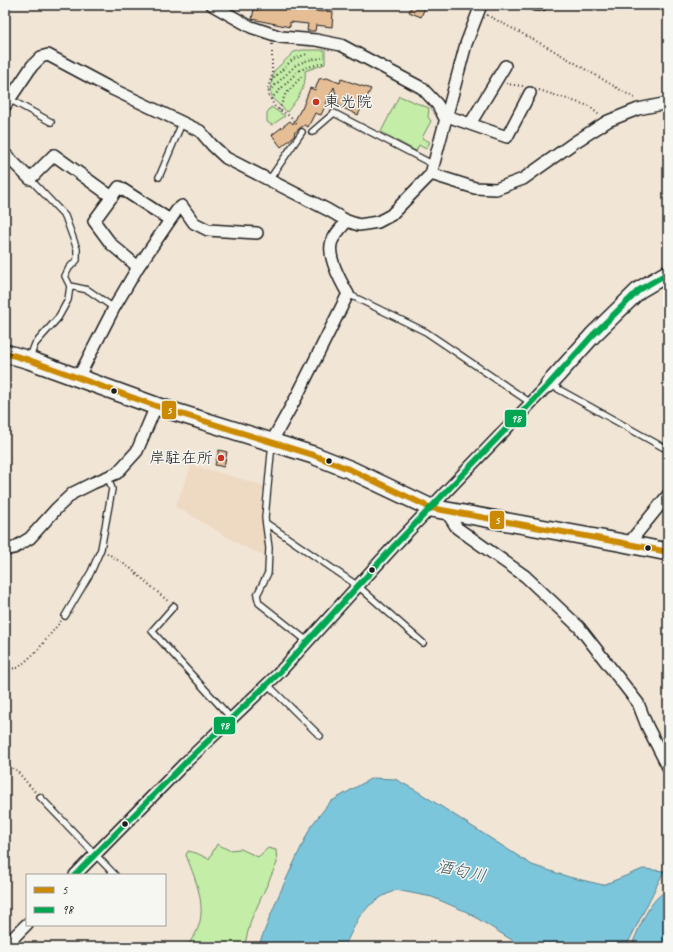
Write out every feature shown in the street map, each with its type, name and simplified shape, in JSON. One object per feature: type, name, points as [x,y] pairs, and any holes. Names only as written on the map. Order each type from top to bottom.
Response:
[{"type":"main road","points":[[5,353],[29,360],[156,406],[313,455],[352,470],[439,509],[668,552]]},
{"type":"street","points":[[212,5],[251,27],[281,38],[316,40],[341,45],[422,88],[437,104],[446,118],[470,124],[507,137],[531,89]]},
{"type":"street","points":[[535,5],[540,5]]},
{"type":"street","points":[[8,103],[32,66],[41,57],[48,55],[200,132],[226,158],[347,221],[359,225],[378,222],[390,215],[433,170],[466,44],[480,8]]},
{"type":"street","points":[[470,124],[505,66]]},
{"type":"street","points":[[433,170],[475,188],[496,189],[523,179],[575,142],[607,122],[638,109],[668,103]]},
{"type":"street","points":[[5,154],[30,179],[54,155],[112,197]]},
{"type":"street","points":[[138,267],[111,244],[94,221],[119,187],[170,220]]},
{"type":"street","points":[[78,378],[114,308],[138,267],[177,210],[182,206],[194,223],[208,230],[258,233]]},
{"type":"street","points":[[272,441],[297,396],[348,294],[330,252],[332,242],[347,221]]},
{"type":"street","points":[[76,874],[186,762],[267,684],[358,586],[439,509],[531,403],[593,335],[639,290],[668,273]]},
{"type":"street","points":[[5,550],[14,548],[30,538],[57,508],[73,493],[117,473],[137,451],[156,406]]},
{"type":"street","points":[[629,544],[668,495]]},
{"type":"street","points":[[439,509],[457,528],[525,576],[578,627],[638,703],[647,726],[668,767]]},
{"type":"street","points":[[5,946],[26,925]]},
{"type":"lane","points":[[8,103],[51,122]]},
{"type":"lane","points":[[312,132],[334,113],[433,170]]},
{"type":"lane","points":[[159,177],[182,123]]},
{"type":"lane","points":[[269,180],[302,131]]},
{"type":"lane","points":[[29,360],[35,344],[58,318],[68,300],[70,286],[65,276],[69,268],[77,260],[78,249],[65,216],[30,179]]},
{"type":"lane","points":[[70,286],[88,290],[114,308]]},
{"type":"lane","points":[[348,294],[426,332],[531,403]]},
{"type":"lane","points":[[549,384],[668,450]]},
{"type":"lane","points":[[272,441],[265,518],[269,548],[268,573],[257,595],[259,603],[307,641]]},
{"type":"lane","points":[[65,616],[91,572],[101,549],[112,489],[108,477]]},
{"type":"lane","points":[[266,523],[358,586],[424,643]]},
{"type":"lane","points":[[174,606],[152,631],[231,718]]},
{"type":"lane","points":[[267,684],[320,736]]},
{"type":"lane","points":[[40,797],[114,874]]},
{"type":"path","points":[[480,8],[649,107]]},
{"type":"path","points":[[272,34],[272,75],[268,91],[275,107],[291,117],[302,131]]},
{"type":"path","points":[[270,82],[293,60],[307,54]]},
{"type":"path","points":[[268,91],[296,65],[308,60],[322,58]]},
{"type":"path","points":[[271,99],[298,71],[323,63]]},
{"type":"path","points":[[279,110],[285,95],[302,76]]},
{"type":"path","points":[[495,83],[531,89],[589,106],[607,122]]},
{"type":"path","points":[[101,549],[130,568],[174,606]]},
{"type":"path","points":[[5,669],[18,668],[37,651],[65,616]]},
{"type":"path","points":[[5,764],[16,770],[40,797]]},
{"type":"shaded area","points":[[192,465],[265,486],[262,494],[262,509],[266,556],[242,546],[175,507]]},
{"type":"green space","points":[[302,50],[325,50],[325,64],[305,71],[303,88],[298,98],[287,112],[273,99],[270,90],[274,71],[294,52]]},
{"type":"green space","points":[[399,96],[429,108],[428,117],[431,121],[422,138],[430,142],[426,149],[419,145],[416,151],[381,132]]},
{"type":"green space","points":[[271,107],[285,116],[272,125],[267,122],[267,113]]},
{"type":"green space","points":[[217,844],[229,850],[241,849],[258,857],[268,848],[276,850],[277,863],[251,920],[244,947],[187,947],[198,928],[201,916],[201,907],[198,889],[186,855],[188,851],[209,859]]},
{"type":"water","name":"酒匂川","points":[[372,778],[395,779],[417,791],[532,865],[569,877],[603,885],[643,869],[664,871],[626,947],[523,947],[467,912],[432,897],[396,890],[383,896],[370,905],[359,917],[344,947],[258,947],[278,897],[311,826],[330,802]]},
{"type":"water","points":[[668,891],[668,947],[631,947],[650,907],[662,894]]},
{"type":"building","points":[[259,5],[267,5],[296,11],[296,9],[333,12],[332,27],[316,25],[315,31],[307,31],[308,24],[290,22],[290,27],[252,19],[254,9],[258,10]]},
{"type":"building","points":[[412,5],[426,5],[421,17],[409,12]]},
{"type":"building","points":[[327,78],[340,83],[341,79],[371,89],[358,115],[339,106],[334,87],[321,115],[315,113],[308,127],[305,125],[300,128],[294,133],[295,134],[292,138],[281,147],[272,135],[290,121],[293,124],[302,109],[310,88],[315,90],[319,79]]},
{"type":"building","name":"岸駐在所","points":[[219,450],[227,452],[224,467],[215,465]]},
{"type":"transit line","name":"98","points":[[76,874],[186,762],[278,674],[395,545],[549,384],[593,335],[639,290],[668,273]]},
{"type":"transit line","name":"5","points":[[5,353],[29,360],[156,406],[313,455],[351,470],[431,508],[668,552]]},
{"type":"place","name":"東光院","points":[[316,102]]},
{"type":"place","name":"岸駐在所","points":[[221,458]]}]
